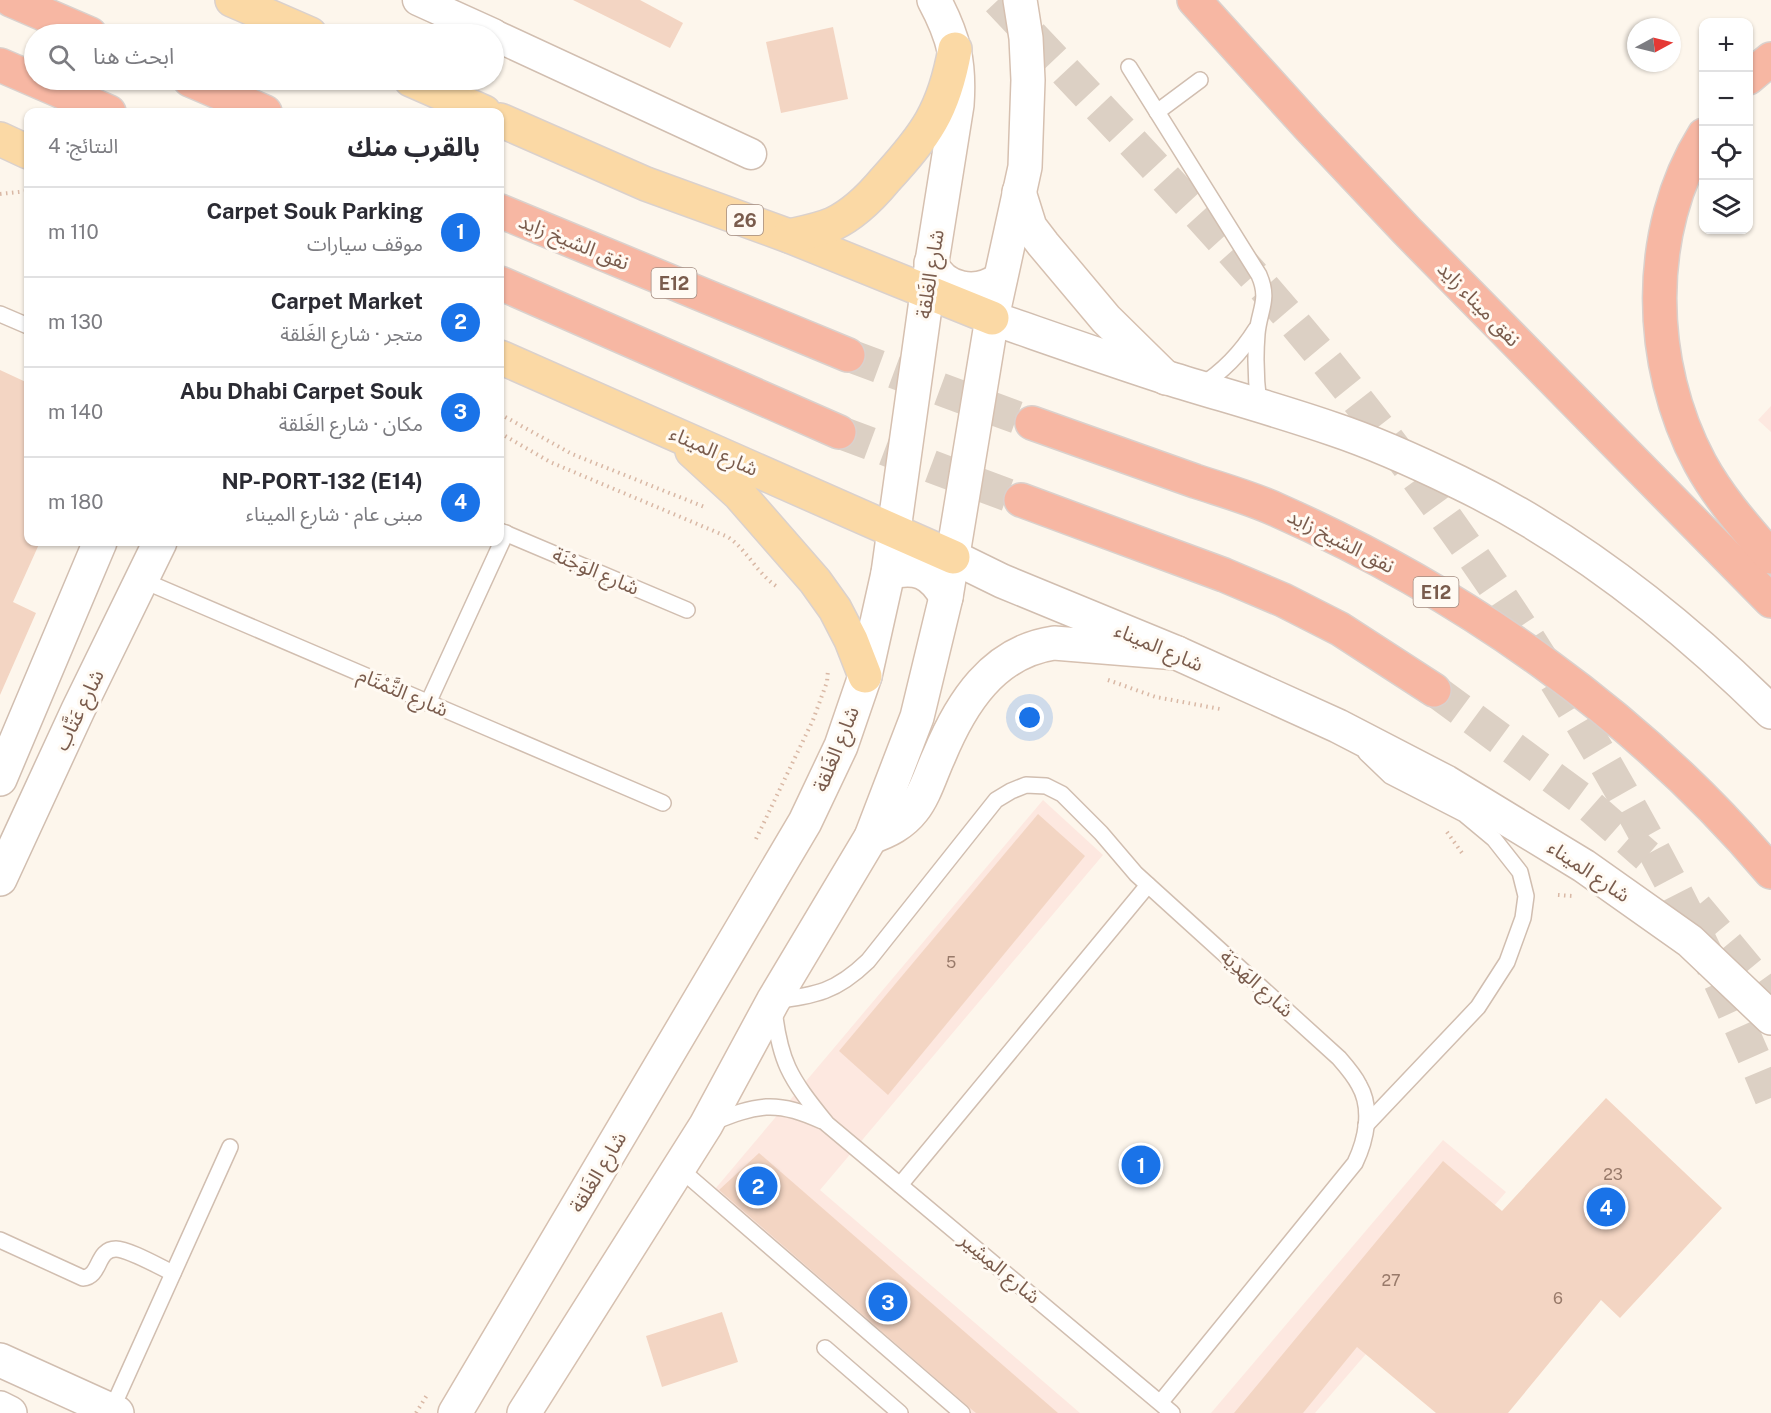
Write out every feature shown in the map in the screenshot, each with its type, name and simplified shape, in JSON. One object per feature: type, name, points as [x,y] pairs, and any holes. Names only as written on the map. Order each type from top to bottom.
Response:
[{"type":"highway","points":[[11,0],[67,24]]},
{"type":"highway","name":"نفق ميناء زايد","points":[[1194,0],[1407,231],[1771,601]]},
{"type":"highway","points":[[1753,75],[1771,59]]},
{"type":"highway","points":[[0,65],[24,75]]},
{"type":"highway","points":[[58,90],[100,108]]},
{"type":"highway","points":[[213,90],[256,108]]},
{"type":"highway","points":[[1699,144],[1676,191],[1662,246],[1659,303],[1667,368],[1674,398],[1699,462],[1715,489],[1771,557]]},
{"type":"highway","name":"نفق الشيخ زايد","points":[[504,213],[848,355]]},
{"type":"highway","points":[[504,285],[839,432]]},
{"type":"highway","name":"نفق الشيخ زايد","points":[[1032,423],[1274,508],[1352,545],[1427,585],[1499,631],[1569,681],[1635,735],[1737,832],[1771,872]]},
{"type":"highway","points":[[1021,500],[1224,575],[1283,600],[1340,630],[1434,690]]},
{"type":"main road","points":[[232,0],[287,24]]},
{"type":"main road","name":"شارع الغَلقة","points":[[455,1413],[805,822],[841,746],[865,675],[888,573],[929,278],[957,105],[959,75],[955,49],[946,23],[934,0]]},
{"type":"main road","points":[[524,1413],[706,1125],[774,1001],[872,837],[917,717],[946,597],[992,318],[1025,166],[1028,120],[1026,38],[1020,0]]},
{"type":"main road","points":[[789,236],[833,224],[852,213],[869,199],[910,153],[924,135],[935,115],[944,94],[955,49]]},
{"type":"main road","points":[[434,90],[475,108]]},
{"type":"main road","name":"26","points":[[504,122],[646,184],[789,236],[929,278],[992,318],[1166,378],[1333,429],[1397,454],[1460,483],[1520,515],[1579,552],[1635,592],[1689,635],[1771,712]]},
{"type":"main road","points":[[0,139],[24,150]]},
{"type":"main road","points":[[1019,192],[1030,227],[1042,244],[1106,319],[1166,378]]},
{"type":"main road","points":[[929,278],[934,270],[950,284],[963,289],[983,289],[1000,279]]},
{"type":"main road","name":"شارع الميناء","points":[[504,359],[894,530],[1002,581],[1177,653],[1338,726],[1446,782],[1584,866],[1690,941],[1771,1018]]},
{"type":"main road","points":[[662,429],[698,456],[739,494],[807,572],[835,609],[865,675]]},
{"type":"main road","points":[[1,773],[98,546]]},
{"type":"main road","name":"شارع عَتَّاب","points":[[0,879],[78,710],[158,546]]},
{"type":"main road","points":[[888,573],[901,569],[915,570],[929,575],[946,597]]},
{"type":"main road","points":[[872,837],[888,831],[914,810],[950,730],[964,706],[1002,663],[1018,653],[1036,646],[1054,643],[1177,653]]},
{"type":"main road","points":[[0,1360],[114,1412]]},
{"type":"main road","points":[[0,1408],[10,1413]]},
{"type":"street","points":[[418,0],[469,24]]},
{"type":"street","points":[[504,40],[751,154]]},
{"type":"lane","points":[[1129,67],[1259,275],[1265,295],[1258,326],[1256,366],[1259,406]]},
{"type":"lane","points":[[1157,112],[1200,80]]},
{"type":"lane","points":[[0,314],[24,324]]},
{"type":"lane","points":[[1198,387],[1233,361],[1258,326]]},
{"type":"lane","name":"شارع الوَجْنَة","points":[[504,532],[687,610]]},
{"type":"lane","name":"شارع الوَجْنَة","points":[[428,703],[497,546]]},
{"type":"lane","name":"شارع التَّمْتَام","points":[[142,580],[663,804]]},
{"type":"lane","points":[[1338,726],[1390,776],[1464,814],[1494,839],[1520,872],[1526,896],[1523,918],[1507,962],[1478,1007],[1366,1125]]},
{"type":"lane","name":"شارع الهَدِيَة","points":[[774,1001],[807,997],[830,990],[851,978],[868,961],[996,800],[1026,785],[1046,786],[1062,795],[1101,833],[1136,874],[1339,1058],[1360,1085],[1366,1106],[1363,1145],[1354,1163],[1160,1403]]},
{"type":"lane","points":[[900,1185],[1148,885]]},
{"type":"lane","name":"شارع المِشِير","points":[[774,1001],[776,1032],[786,1064],[802,1093],[827,1124],[1172,1413]]},
{"type":"lane","name":"شارع المِشِير","points":[[706,1125],[750,1109],[769,1106],[788,1108],[827,1124]]},
{"type":"lane","points":[[114,1412],[230,1147]]},
{"type":"lane","points":[[679,1168],[962,1413]]},
{"type":"lane","points":[[0,1240],[83,1278],[94,1273],[106,1252],[116,1249],[173,1273]]},
{"type":"lane","points":[[825,1348],[900,1413]]},
{"type":"path","points":[[0,194],[24,191]]},
{"type":"path","points":[[504,416],[572,454],[716,512]]},
{"type":"path","points":[[504,435],[550,462],[728,537],[736,543],[767,580],[781,590]]},
{"type":"path","points":[[754,845],[813,720],[827,682],[828,665]]},
{"type":"path","points":[[1106,679],[1156,697],[1230,712]]},
{"type":"path","points":[[1444,827],[1462,853]]},
{"type":"path","points":[[416,1413],[428,1393]]},
{"type":"shaded area","points":[[1771,406],[1771,432],[1758,420]]},
{"type":"shaded area","points":[[1043,800],[1103,855],[820,1190],[1080,1413],[964,1413],[710,1195]]},
{"type":"shaded area","points":[[1443,1140],[1506,1192],[1315,1413],[1211,1413]]},
{"type":"building","points":[[573,0],[640,0],[683,23],[670,48]]},
{"type":"building","points":[[833,27],[848,99],[781,113],[766,42]]},
{"type":"building","points":[[0,370],[24,381],[24,546],[38,546],[13,602],[36,613],[0,695]]},
{"type":"building","points":[[1038,814],[1085,856],[888,1095],[839,1051]]},
{"type":"building","points":[[1606,1098],[1722,1208],[1620,1318],[1601,1300],[1508,1413],[1436,1413],[1357,1347],[1303,1413],[1234,1413],[1443,1161],[1502,1211]]},
{"type":"building","points":[[759,1153],[1058,1413],[976,1413],[719,1190]]},
{"type":"building","points":[[722,1312],[738,1362],[662,1387],[646,1336]]},
{"type":"tunnel","points":[[998,0],[1141,152],[1281,307],[1326,360],[1429,494],[1541,658],[1642,829],[1688,917],[1771,1098]]},
{"type":"tunnel","points":[[848,355],[1032,423]]},
{"type":"tunnel","points":[[839,432],[1021,500]]},
{"type":"tunnel","points":[[1434,690],[1582,799],[1647,856]]},
{"type":"tunnel","points":[[1696,907],[1771,1000]]},
{"type":"place","name":"Carpet Souk Parking","points":[[1141,1165]]},
{"type":"place","name":"Carpet Market","points":[[758,1186]]},
{"type":"place","name":"NP-PORT-132 (E14)","points":[[1606,1207]]},
{"type":"place","name":"Abu Dhabi Carpet Souk","points":[[888,1302]]}]
